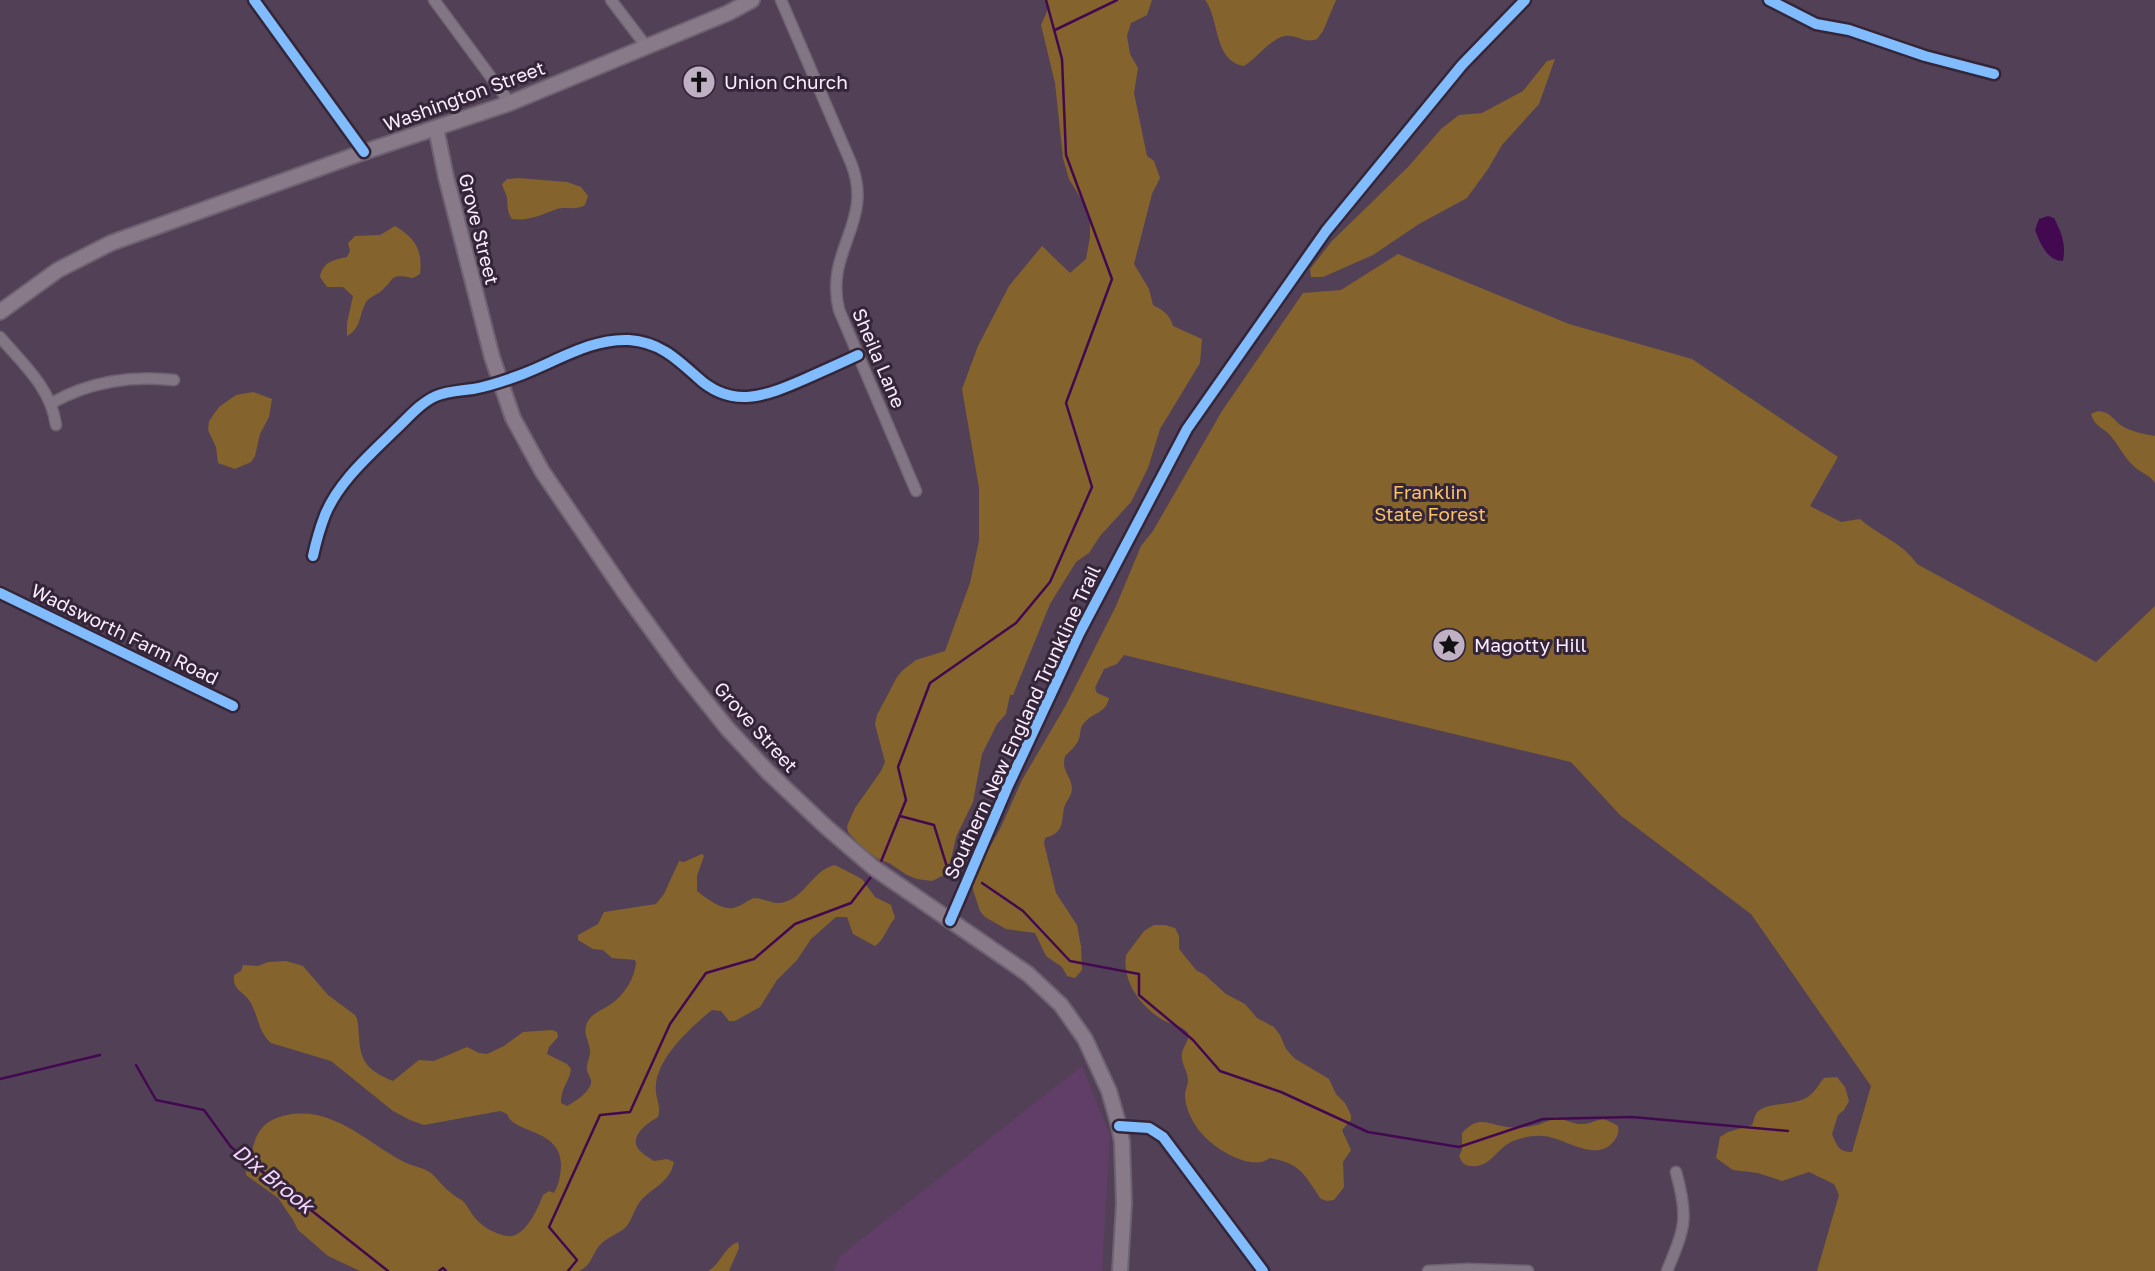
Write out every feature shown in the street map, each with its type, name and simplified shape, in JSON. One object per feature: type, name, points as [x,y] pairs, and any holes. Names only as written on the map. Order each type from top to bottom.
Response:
[{"type":"main road","name":"Washington Street","points":[[0,312],[42,280],[101,247],[364,152],[510,103],[728,13],[752,0]]},
{"type":"main road","name":"Grove Street","points":[[436,128],[492,357],[513,418],[542,471],[591,545],[683,673],[749,753],[825,826],[876,870],[1028,974],[1061,1005],[1091,1051],[1109,1091],[1119,1126],[1124,1158],[1119,1271]]},
{"type":"street","points":[[254,0],[364,152]]},
{"type":"street","points":[[434,0],[510,103]]},
{"type":"street","points":[[611,0],[646,46]]},
{"type":"street","name":"Sheila Lane","points":[[781,0],[858,185],[857,208],[838,265],[835,288],[839,310],[916,491]]},
{"type":"street","points":[[1769,0],[1815,24],[1849,30],[1925,56],[1994,75]]},
{"type":"street","points":[[0,337],[45,390],[52,403],[56,425]]},
{"type":"street","points":[[313,556],[325,514],[340,488],[360,464],[413,412],[436,396],[483,387],[523,374],[592,345],[610,341],[651,343],[669,352],[700,380],[716,390],[748,398],[773,392],[858,355]]},
{"type":"street","points":[[52,403],[78,390],[104,383],[142,379],[174,380]]},
{"type":"street","name":"Wadsworth Farm Road","points":[[0,593],[233,706]]},
{"type":"street","points":[[1119,1126],[1142,1126],[1157,1132],[1163,1138],[1262,1271]]},
{"type":"street","points":[[1667,1271],[1684,1224],[1683,1197],[1676,1172]]},
{"type":"street","points":[[1428,1271],[1528,1271]]},
{"type":"shaded area","points":[[2048,216],[2054,218],[2061,234],[2064,244],[2063,261],[2048,255],[2035,230],[2039,219]]},
{"type":"shaded area","points":[[1082,1066],[1110,1135],[1102,1271],[834,1271],[840,1256]]},
{"type":"green space","points":[[1046,0],[1152,0],[1147,15],[1131,23],[1127,36],[1130,54],[1138,68],[1134,93],[1147,156],[1154,161],[1160,178],[1152,194],[1134,264],[1149,289],[1153,305],[1166,313],[1173,326],[1202,339],[1200,363],[1160,429],[1148,468],[1131,502],[1100,536],[1089,553],[1076,562],[1050,604],[1013,695],[1010,695],[1006,714],[997,724],[982,754],[973,802],[956,837],[948,873],[932,881],[917,879],[878,859],[861,846],[848,832],[847,826],[855,808],[885,762],[875,724],[877,715],[903,670],[916,660],[945,651],[970,583],[979,541],[979,488],[962,389],[978,346],[1009,286],[1042,246],[1070,273],[1086,259],[1090,237],[1086,207],[1069,179],[1063,158],[1055,83],[1041,25],[1048,9]]},
{"type":"green space","points":[[1205,0],[1336,0],[1317,39],[1289,36],[1279,38],[1244,66],[1234,63],[1222,48]]},
{"type":"green space","points":[[1555,59],[1539,104],[1502,145],[1467,198],[1419,224],[1373,255],[1323,277],[1311,277],[1310,269],[1332,241],[1409,166],[1441,129],[1459,115],[1482,113],[1523,91],[1547,61]]},
{"type":"green space","points":[[507,179],[567,182],[581,187],[588,196],[582,207],[557,209],[529,218],[512,219],[502,184]]},
{"type":"green space","points":[[395,226],[408,235],[419,251],[420,274],[413,278],[393,278],[366,302],[357,326],[347,336],[353,296],[343,287],[327,287],[320,277],[321,272],[329,263],[347,257],[350,251],[348,243],[355,236],[380,235]]},
{"type":"green space","name":"Franklin State Forest","points":[[1398,254],[1569,324],[1692,359],[1838,457],[1810,506],[1841,522],[1860,519],[1904,550],[1917,564],[2096,662],[2155,606],[2155,1271],[1817,1271],[1839,1195],[1834,1184],[1809,1172],[1782,1181],[1758,1173],[1733,1170],[1716,1158],[1720,1137],[1752,1125],[1755,1115],[1765,1107],[1796,1102],[1809,1096],[1824,1078],[1837,1077],[1845,1087],[1849,1101],[1838,1115],[1832,1134],[1841,1149],[1852,1152],[1871,1086],[1751,914],[1620,815],[1571,762],[1124,655],[1117,664],[1104,669],[1095,688],[1097,693],[1109,698],[1107,703],[1083,724],[1077,743],[1065,756],[1064,766],[1072,791],[1064,808],[1059,830],[1045,838],[1044,843],[1056,893],[1077,925],[1082,970],[1075,978],[1067,976],[1062,967],[1046,956],[1035,933],[1006,929],[980,911],[972,879],[1001,827],[1022,780],[1066,705],[1116,606],[1141,546],[1153,531],[1222,411],[1303,293],[1341,290]]},
{"type":"green space","points":[[253,392],[272,399],[269,417],[260,434],[255,456],[251,462],[235,469],[218,463],[216,447],[208,430],[209,421],[219,407],[236,395]]},
{"type":"green space","points":[[2098,411],[2109,414],[2126,428],[2155,436],[2155,483],[2133,465],[2109,434],[2092,418],[2091,414]]},
{"type":"green space","points":[[702,854],[704,856],[697,876],[697,891],[724,907],[736,907],[754,898],[776,903],[785,902],[800,893],[819,873],[835,865],[862,879],[875,897],[891,905],[895,918],[875,946],[853,934],[847,917],[836,917],[811,939],[797,960],[777,980],[760,1007],[735,1021],[729,1021],[721,1011],[712,1010],[677,1043],[658,1073],[658,1117],[641,1130],[636,1140],[639,1150],[654,1161],[667,1159],[674,1162],[672,1170],[664,1181],[639,1203],[626,1227],[602,1243],[583,1269],[360,1271],[328,1256],[298,1230],[278,1198],[246,1175],[245,1159],[251,1155],[255,1140],[266,1124],[287,1115],[319,1116],[348,1127],[402,1161],[431,1173],[447,1190],[463,1201],[475,1218],[487,1228],[507,1236],[520,1233],[530,1222],[543,1195],[549,1191],[554,1193],[557,1187],[561,1167],[560,1154],[554,1145],[537,1133],[518,1125],[500,1111],[424,1125],[393,1111],[331,1061],[271,1043],[261,1029],[251,1003],[237,988],[234,975],[241,971],[243,965],[258,966],[268,962],[286,961],[303,966],[328,995],[355,1015],[361,1053],[367,1065],[393,1081],[419,1060],[434,1061],[467,1047],[487,1054],[523,1032],[552,1030],[557,1032],[558,1037],[549,1047],[547,1054],[567,1064],[571,1069],[561,1098],[561,1103],[567,1106],[583,1095],[591,1084],[587,1070],[590,1052],[587,1023],[593,1015],[623,993],[633,976],[636,963],[635,960],[612,958],[603,950],[593,949],[578,940],[578,935],[598,924],[604,912],[656,904],[664,894],[679,861],[684,862]]},
{"type":"green space","points":[[1154,925],[1175,928],[1179,936],[1179,949],[1196,970],[1226,994],[1245,1004],[1257,1018],[1274,1027],[1294,1058],[1329,1079],[1336,1094],[1345,1103],[1351,1120],[1342,1130],[1351,1150],[1343,1162],[1344,1187],[1334,1200],[1321,1199],[1296,1167],[1270,1158],[1257,1163],[1234,1157],[1216,1147],[1195,1125],[1185,1096],[1188,1080],[1182,1056],[1188,1033],[1147,1008],[1135,993],[1127,975],[1126,955],[1144,931]]},
{"type":"green space","points":[[1555,1117],[1580,1124],[1607,1120],[1618,1126],[1618,1134],[1607,1147],[1598,1150],[1580,1148],[1551,1137],[1535,1136],[1511,1142],[1488,1161],[1477,1166],[1466,1165],[1459,1156],[1462,1150],[1462,1133],[1473,1124],[1483,1122],[1507,1127],[1526,1127]]},
{"type":"green space","points":[[738,1242],[739,1248],[729,1271],[708,1271],[733,1244]]},
{"type":"waterway","points":[[880,864],[906,800],[898,767],[930,683],[1016,623],[1050,582],[1092,487],[1066,403],[1112,279],[1066,155],[1062,59],[1046,0]]},
{"type":"waterway","points":[[1055,30],[1117,0]]},
{"type":"waterway","points":[[900,816],[934,825],[947,867],[957,873]]},
{"type":"waterway","points":[[568,1271],[577,1260],[549,1227],[600,1115],[630,1112],[670,1024],[706,973],[754,959],[795,924],[851,903],[874,873]]},
{"type":"waterway","points":[[982,883],[1023,911],[1070,961],[1139,974],[1139,995],[1193,1040],[1220,1071],[1281,1092],[1368,1132],[1459,1147],[1543,1119],[1632,1117],[1788,1131]]},
{"type":"waterway","name":"Dix Brook","points":[[0,1079],[100,1055]]},
{"type":"waterway","name":"Dix Brook","points":[[136,1065],[156,1100],[204,1110],[231,1147],[388,1271]]},
{"type":"waterway","name":"Dix Brook","points":[[439,1271],[443,1268],[446,1271]]},
{"type":"cycle path","points":[[254,0],[364,152]]},
{"type":"cycle path","name":"Southern New England Trunkline Trail","points":[[950,921],[1007,788],[1079,634],[1187,429],[1326,231],[1462,65],[1525,0]]},
{"type":"cycle path","points":[[1769,0],[1816,24],[1849,30],[1925,56],[1994,74]]},
{"type":"cycle path","points":[[313,556],[325,515],[338,491],[414,411],[436,396],[498,383],[588,346],[615,340],[640,341],[658,348],[674,357],[710,387],[736,397],[777,391],[858,355]]},
{"type":"cycle path","points":[[0,593],[233,706]]},
{"type":"cycle path","points":[[1119,1126],[1149,1128],[1163,1137],[1263,1271]]},
{"type":"place","name":"Union Church","points":[[699,82]]},
{"type":"place","name":"Magotty Hill","points":[[1449,645]]}]
